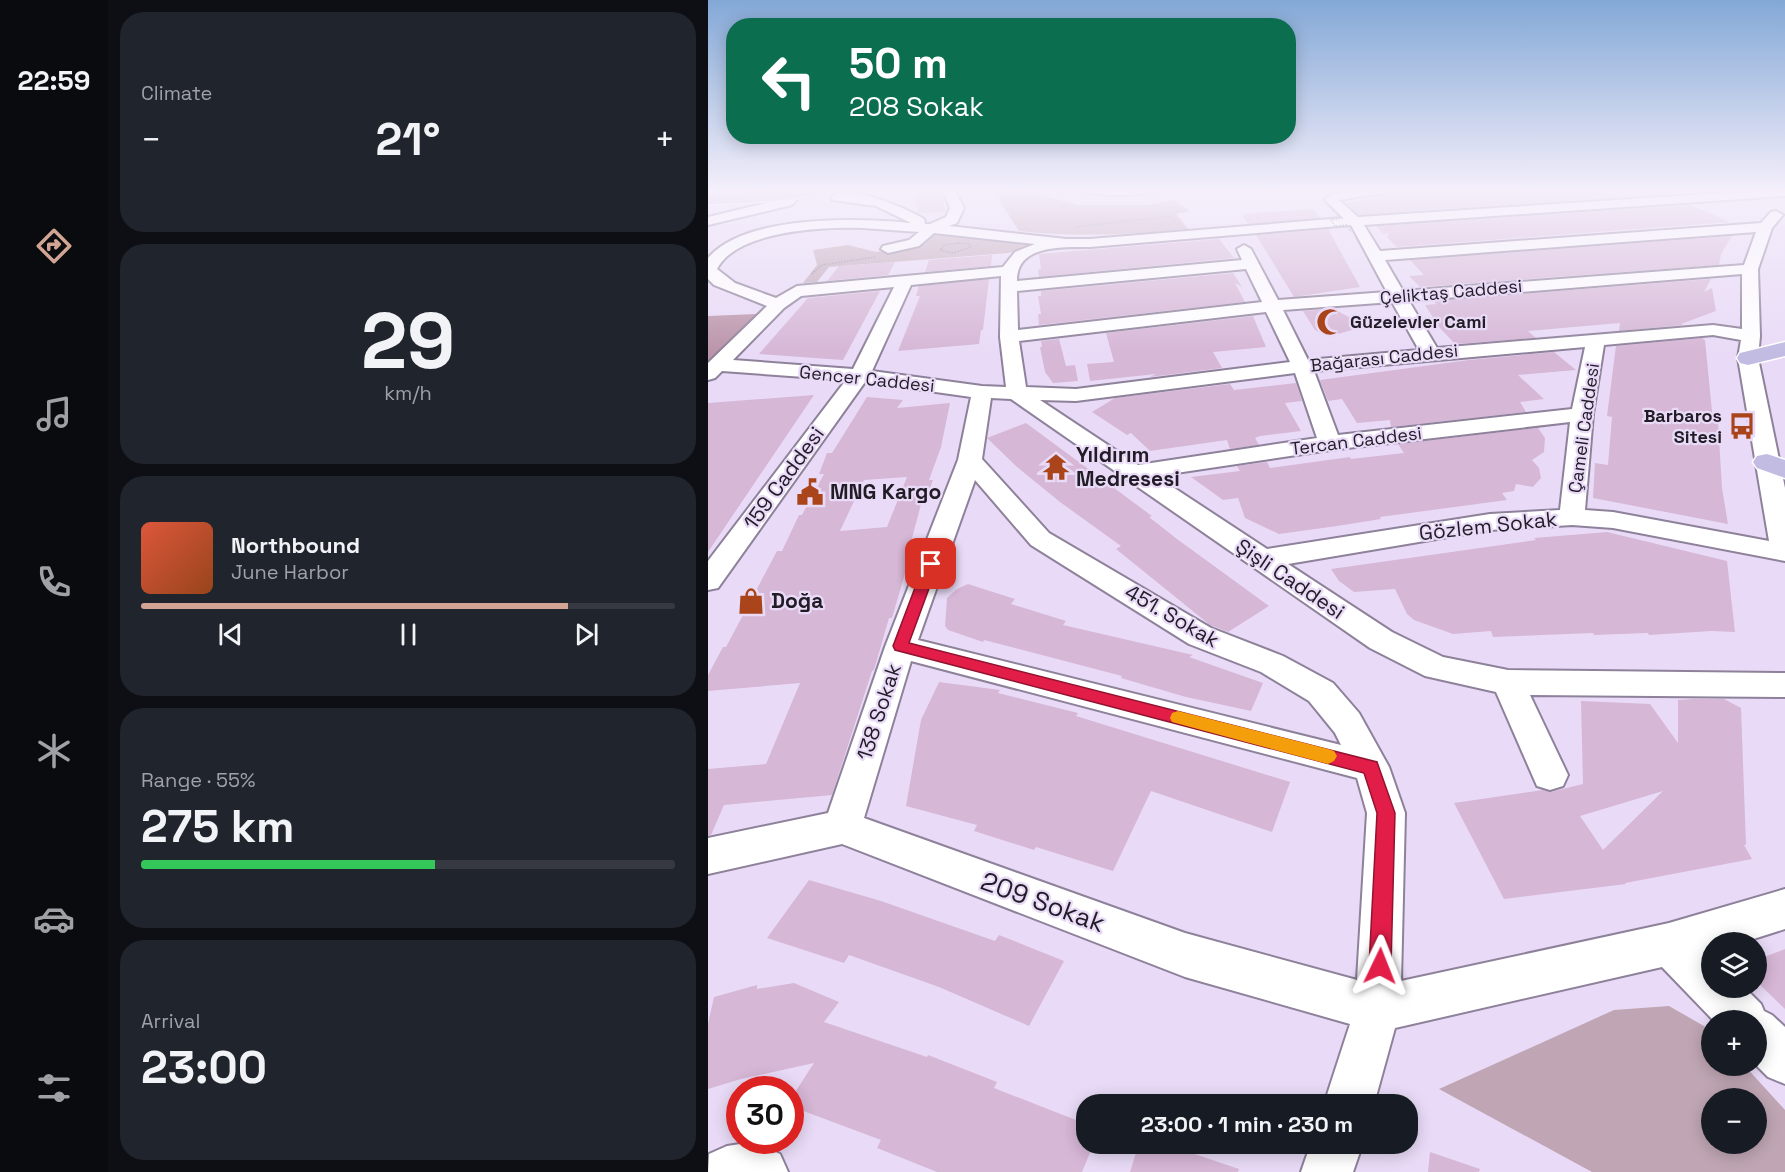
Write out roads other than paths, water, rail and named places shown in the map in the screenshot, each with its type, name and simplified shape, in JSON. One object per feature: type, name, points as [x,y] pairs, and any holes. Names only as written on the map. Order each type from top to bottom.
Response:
[{"type":"main road","points":[[1749,347],[1785,329]]},
{"type":"main road","points":[[1749,347],[1785,349]]},
{"type":"street","points":[[742,244],[725,251],[713,260],[709,269],[712,276],[722,283],[778,304]]},
{"type":"street","points":[[882,253],[912,244]]},
{"type":"street","points":[[1017,394],[1009,337],[1009,279],[1012,261],[1023,253],[1045,244]]},
{"type":"street","points":[[1242,244],[1302,366],[1330,443]]},
{"type":"street","points":[[1367,244],[1377,256],[1430,353]]},
{"type":"street","points":[[1377,256],[1535,244]]},
{"type":"street","points":[[1559,244],[1573,255]]},
{"type":"street","points":[[1759,244],[1750,269],[1749,347],[1777,475],[1785,552]]},
{"type":"street","points":[[713,369],[778,304],[791,294],[802,290],[906,279],[1009,279],[1252,264]]},
{"type":"street","points":[[1590,267],[1607,279]]},
{"type":"street","name":"Çeliktaş Caddesi","points":[[1009,337],[1273,306],[1750,269]]},
{"type":"street","name":"159 Caddesi","points":[[708,581],[860,375],[906,279]]},
{"type":"street","name":"Bağarası Caddesi","points":[[1017,394],[1076,395],[1302,366],[1713,330],[1749,347]]},
{"type":"street","name":"Çameli Caddesi","points":[[1572,518],[1582,414],[1596,339]]},
{"type":"street","name":"Gencer Caddesi","points":[[713,369],[860,375],[982,392],[1017,394]]},
{"type":"street","name":"138 Sokak","points":[[842,827],[900,646],[970,460],[982,392]]},
{"type":"street","name":"Şişli Caddesi","points":[[1017,394],[1382,640],[1436,668],[1508,682],[1785,685]]},
{"type":"street","name":"Tercan Caddesi","points":[[1131,472],[1330,443],[1582,414]]},
{"type":"street","name":"451. Sokak","points":[[970,460],[1040,539],[1200,636],[1272,664],[1321,692],[1347,723],[1371,768],[1386,813],[1378,1009],[1352,1094]]},
{"type":"street","name":"Gözlem Sokak","points":[[1262,559],[1490,522],[1572,518],[1614,520],[1785,552]]},
{"type":"street","points":[[900,646],[1371,768]]},
{"type":"street","points":[[1508,682],[1550,775]]},
{"type":"street","points":[[708,856],[842,827]]},
{"type":"street","name":"209 Sokak","points":[[842,827],[1185,955],[1378,1009]]},
{"type":"street","points":[[1378,1009],[1669,944],[1785,909]]},
{"type":"street","points":[[1669,944],[1701,976]]},
{"type":"street","points":[[1723,998],[1735,1010]]},
{"type":"street","points":[[1767,1042],[1785,1060]]},
{"type":"street","points":[[1328,1172],[1333,1154]]},
{"type":"street","points":[[728,1172],[753,1168],[762,1172]]},
{"type":"place","name":"Güzelevler Cami","points":[[1330,322]]},
{"type":"place","name":"Barbaros Sitesi","points":[[1742,426]]},
{"type":"place","name":"Yıldırım Medresesi","points":[[1056,467]]},
{"type":"place","name":"MNG Kargo","points":[[810,492]]},
{"type":"place","name":"Doğa","points":[[751,601]]}]
